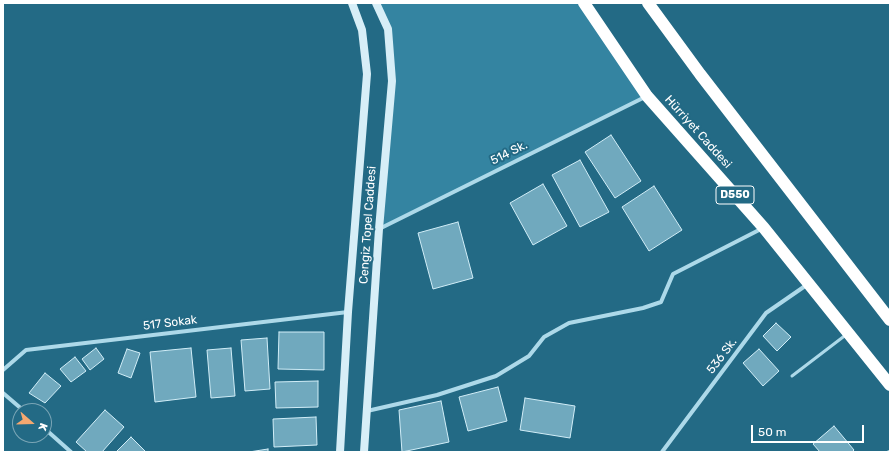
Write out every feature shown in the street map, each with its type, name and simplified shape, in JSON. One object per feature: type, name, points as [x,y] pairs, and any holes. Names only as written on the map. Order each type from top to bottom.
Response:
[{"type":"highway","name":"Hürriyet Caddesi","points":[[584,3],[647,96],[764,228],[890,385]]},
{"type":"highway","points":[[648,3],[700,74],[890,320]]},
{"type":"street","name":"Cengiz Topel Caddesi","points":[[340,452],[348,312],[367,74],[362,30],[352,3]]},
{"type":"street","name":"Cengiz Topel Caddesi","points":[[364,452],[379,228],[392,81],[388,29],[376,3]]},
{"type":"street","name":"514 Sk.","points":[[379,228],[647,96]]},
{"type":"street","points":[[367,412],[438,395],[496,376],[529,356],[544,337],[569,323],[643,308],[661,302],[673,274],[764,228]]},
{"type":"street","name":"536 Sk.","points":[[662,452],[766,313],[809,284]]},
{"type":"street","name":"517 Sokak","points":[[3,370],[26,350],[348,312]]},
{"type":"street","points":[[3,393],[15,403]]},
{"type":"street","points":[[52,435],[71,452]]},
{"type":"lane","points":[[792,376],[848,333]]},
{"type":"shaded area","points":[[376,3],[584,3],[647,96],[379,229],[392,81],[388,29]]},
{"type":"building","points":[[611,135],[641,181],[615,198],[585,152]]},
{"type":"building","points":[[580,160],[609,212],[580,227],[552,175]]},
{"type":"building","points":[[543,184],[567,226],[533,245],[510,203]]},
{"type":"building","points":[[654,186],[682,230],[649,251],[622,207]]},
{"type":"building","points":[[458,222],[473,278],[433,289],[418,233]]},
{"type":"building","points":[[776,323],[791,337],[777,351],[763,336]]},
{"type":"building","points":[[279,332],[324,332],[324,370],[278,369]]},
{"type":"building","points":[[267,338],[270,389],[245,391],[241,340]]},
{"type":"building","points":[[96,348],[104,359],[90,370],[82,359]]},
{"type":"building","points":[[191,348],[196,397],[155,402],[150,352]]},
{"type":"building","points":[[231,348],[235,396],[211,398],[207,350]]},
{"type":"building","points":[[127,349],[140,353],[131,378],[118,373]]},
{"type":"building","points":[[759,349],[779,371],[763,386],[743,363]]},
{"type":"building","points":[[75,357],[86,371],[71,382],[60,369]]},
{"type":"building","points":[[45,373],[61,386],[45,403],[29,393]]},
{"type":"building","points":[[318,381],[318,407],[276,408],[275,382]]},
{"type":"building","points":[[498,387],[507,421],[468,431],[459,397]]},
{"type":"building","points":[[525,398],[575,406],[570,438],[520,430]]},
{"type":"building","points":[[441,401],[449,442],[402,452],[399,410]]},
{"type":"building","points":[[105,410],[124,427],[102,452],[87,452],[76,442]]},
{"type":"building","points":[[316,417],[317,445],[274,447],[273,419]]},
{"type":"building","points":[[834,426],[854,450],[852,452],[820,452],[813,444]]},
{"type":"building","points":[[131,437],[146,452],[116,452]]},
{"type":"building","points":[[268,449],[268,452],[249,452]]}]
